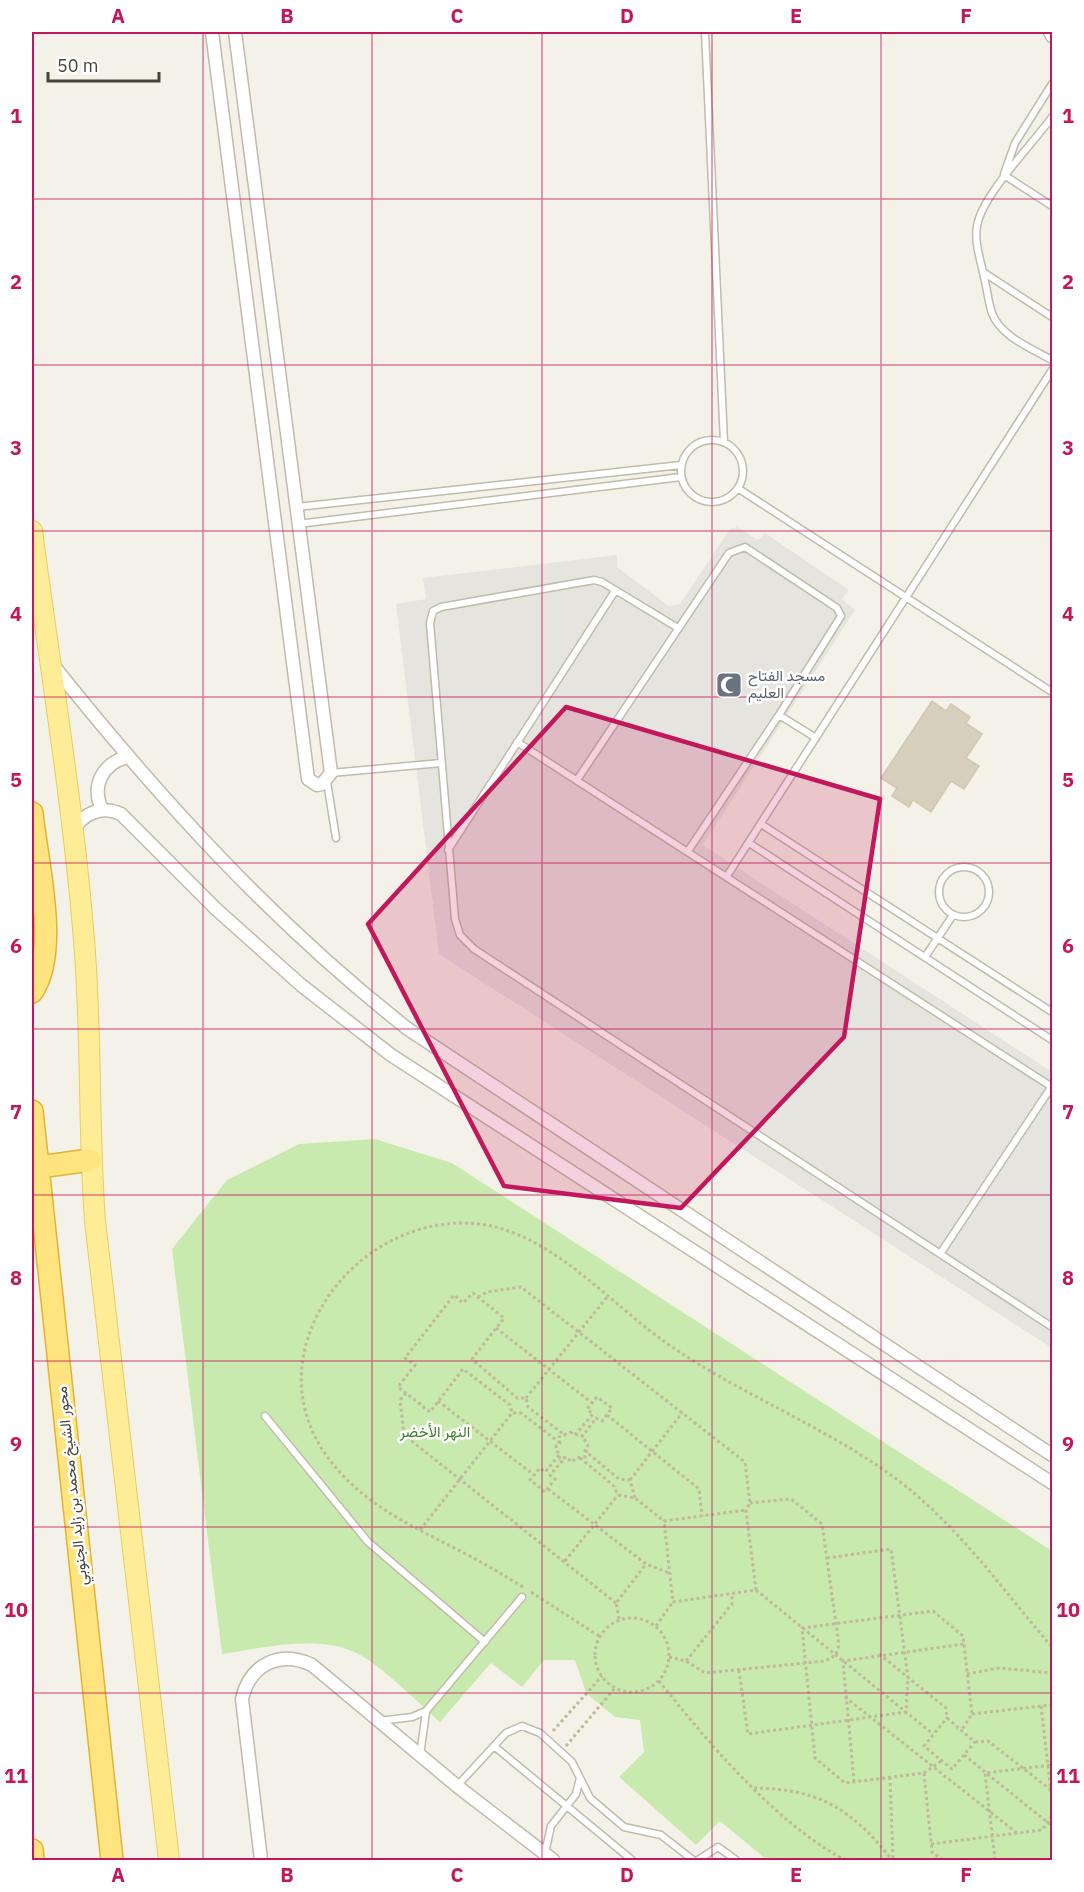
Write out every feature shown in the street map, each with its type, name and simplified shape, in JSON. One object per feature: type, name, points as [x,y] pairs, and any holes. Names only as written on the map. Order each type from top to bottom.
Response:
[{"type":"highway","points":[[32,813],[46,951],[41,975],[32,992]]},
{"type":"highway","name":"محور الشيخ محمد بن زايد الجنوبي","points":[[32,1111],[35,1168],[112,1860]]},
{"type":"highway","points":[[35,1168],[90,1160]]},
{"type":"highway","points":[[32,1850],[33,1860]]},
{"type":"main road","points":[[32,531],[73,832],[90,1025],[90,1160],[94,1221],[169,1860]]},
{"type":"street","points":[[212,32],[308,779],[317,785],[329,778],[235,32]]},
{"type":"street","points":[[1050,32],[1053,36]]},
{"type":"street","points":[[245,288],[267,285]]},
{"type":"street","points":[[50,660],[127,757],[181,818],[269,906],[364,994],[408,1029],[1053,1455]]},
{"type":"street","points":[[102,809],[97,793],[100,776],[111,763],[127,757]]},
{"type":"street","points":[[73,832],[84,817],[102,809],[121,814],[216,909],[301,985],[391,1055],[1053,1483]]},
{"type":"street","points":[[261,1860],[242,1699],[250,1677],[268,1662],[291,1658],[312,1665],[379,1722],[549,1857]]},
{"type":"lane","points":[[705,32],[723,442]]},
{"type":"lane","points":[[1053,84],[1015,143],[1004,175],[982,211],[977,226],[976,241],[992,314],[1000,327],[1053,360]]},
{"type":"lane","points":[[1004,175],[1028,151],[1053,117]]},
{"type":"lane","points":[[1004,175],[1053,206]]},
{"type":"lane","points":[[983,272],[1053,317]]},
{"type":"lane","points":[[727,876],[1053,370]]},
{"type":"lane","points":[[710,440],[723,442],[735,449],[742,461],[744,476],[739,489],[728,499],[714,503],[699,501],[687,491],[681,477],[681,465],[687,453],[697,444],[710,440]]},
{"type":"lane","points":[[296,508],[681,465]]},
{"type":"lane","points":[[297,524],[681,477]]},
{"type":"lane","points":[[739,489],[1053,692]]},
{"type":"lane","points":[[577,780],[729,553],[745,547],[837,608],[841,616],[779,715],[688,851]]},
{"type":"lane","points":[[678,628],[602,582],[582,580],[441,607],[433,611],[430,623],[448,850],[455,920],[460,935],[474,949],[1053,1327]]},
{"type":"lane","points":[[448,850],[615,591]]},
{"type":"lane","points":[[779,715],[816,738]]},
{"type":"lane","points":[[517,742],[1052,1087],[940,1254]]},
{"type":"lane","points":[[336,838],[329,778],[441,763]]},
{"type":"lane","points":[[761,824],[1053,1012]]},
{"type":"lane","points":[[748,843],[1053,1040]]},
{"type":"lane","points":[[961,867],[974,869],[983,875],[988,885],[989,896],[985,907],[976,915],[964,918],[953,915],[943,907],[939,896],[940,883],[948,872],[961,867]]},
{"type":"lane","points":[[925,957],[953,915]]},
{"type":"lane","points":[[266,1416],[368,1542],[485,1642]]},
{"type":"lane","points":[[379,1722],[412,1717],[426,1711],[522,1597]]},
{"type":"lane","points":[[420,1755],[426,1711]]},
{"type":"lane","points":[[458,1786],[506,1733],[522,1726],[532,1729],[572,1762],[590,1798],[624,1827],[661,1835],[693,1860]]},
{"type":"lane","points":[[494,1746],[632,1860]]},
{"type":"lane","points":[[549,1857],[551,1826],[577,1791],[580,1777]]},
{"type":"lane","points":[[698,1860],[718,1848],[736,1860]]},
{"type":"path","points":[[599,1636],[529,1590],[381,1509],[350,1483],[322,1449],[310,1420],[303,1373],[308,1341],[322,1306],[343,1276],[370,1251],[396,1237],[444,1224],[481,1224],[517,1233],[538,1244],[607,1298],[696,1362],[844,1444],[909,1489],[965,1540],[1053,1647]]},
{"type":"path","points":[[478,1297],[487,1292],[521,1287],[745,1462],[750,1503],[746,1510],[756,1590],[933,1734]]},
{"type":"path","points":[[512,1413],[510,1405],[463,1370],[430,1412],[398,1387],[415,1365],[405,1358],[454,1295],[463,1303],[473,1293],[504,1318],[472,1359],[517,1398],[526,1398]]},
{"type":"path","points":[[526,1398],[607,1298]]},
{"type":"path","points":[[496,1328],[592,1403]]},
{"type":"path","points":[[406,1393],[400,1400],[404,1435],[616,1603],[619,1620]]},
{"type":"path","points":[[575,1436],[592,1414],[587,1409],[597,1396],[612,1408],[602,1421],[596,1418],[581,1438]]},
{"type":"path","points":[[526,1398],[528,1407],[566,1436]]},
{"type":"path","points":[[438,1401],[534,1475]]},
{"type":"path","points":[[420,1530],[512,1413]]},
{"type":"path","points":[[512,1413],[521,1413],[560,1443]]},
{"type":"path","points":[[630,1480],[682,1413]]},
{"type":"path","points":[[607,1415],[699,1489],[702,1516]]},
{"type":"path","points":[[560,1443],[559,1437],[566,1436],[570,1432],[575,1436]]},
{"type":"path","points":[[566,1457],[572,1462],[585,1457],[584,1450],[588,1445],[580,1434],[575,1436]]},
{"type":"path","points":[[560,1443],[556,1446],[560,1459],[566,1457]]},
{"type":"path","points":[[584,1450],[619,1479],[630,1480]]},
{"type":"path","points":[[559,1455],[545,1472],[540,1468],[530,1480],[545,1492],[555,1479],[550,1475],[566,1457]]},
{"type":"path","points":[[580,1458],[613,1485],[618,1495]]},
{"type":"path","points":[[630,1480],[635,1498]]},
{"type":"path","points":[[548,1489],[646,1564],[670,1573]]},
{"type":"path","points":[[564,1562],[618,1495]]},
{"type":"path","points":[[618,1495],[635,1498],[664,1521],[673,1602],[656,1626]]},
{"type":"path","points":[[669,1657],[686,1661],[705,1673],[825,1661],[836,1655],[839,1645],[822,1524],[791,1499],[750,1503]]},
{"type":"path","points":[[664,1521],[746,1510]]},
{"type":"path","points":[[827,1558],[891,1549],[908,1678],[906,1712]]},
{"type":"path","points":[[616,1603],[646,1564]]},
{"type":"path","points":[[673,1602],[756,1590]]},
{"type":"path","points":[[686,1661],[732,1604],[732,1593]]},
{"type":"path","points":[[802,1628],[933,1611],[963,1636],[972,1714],[961,1731]]},
{"type":"path","points":[[634,1617],[656,1626],[666,1640],[669,1657],[664,1674],[659,1681],[643,1690],[624,1691],[615,1688],[602,1676],[595,1661],[599,1636],[619,1620],[634,1617]]},
{"type":"path","points":[[802,1628],[815,1758],[844,1783],[924,1773],[941,1761]]},
{"type":"path","points":[[843,1661],[879,1654],[964,1644]]},
{"type":"path","points":[[879,1654],[946,1708],[946,1718],[924,1746],[952,1770],[975,1742]]},
{"type":"path","points":[[843,1661],[854,1782]]},
{"type":"path","points":[[967,1674],[999,1668],[1053,1673]]},
{"type":"path","points":[[740,1670],[748,1734],[906,1712]]},
{"type":"path","points":[[546,1739],[602,1676]]},
{"type":"path","points":[[659,1681],[701,1733],[753,1788],[802,1831],[844,1860]]},
{"type":"path","points":[[561,1752],[615,1688]]},
{"type":"path","points":[[845,1697],[1017,1833]]},
{"type":"path","points":[[972,1714],[1041,1706],[1053,1707]]},
{"type":"path","points":[[1041,1706],[1051,1765],[1053,1801]]},
{"type":"path","points":[[946,1718],[975,1742],[988,1741],[1051,1790]]},
{"type":"path","points":[[964,1755],[1051,1825]]},
{"type":"path","points":[[985,1773],[1051,1765]]},
{"type":"path","points":[[924,1773],[932,1852],[943,1860]]},
{"type":"path","points":[[985,1773],[995,1860]]},
{"type":"path","points":[[890,1777],[893,1803],[891,1847],[893,1860]]},
{"type":"path","points":[[753,1788],[792,1790],[831,1803],[867,1829],[893,1860]]},
{"type":"path","points":[[932,1844],[1042,1830],[1051,1825],[1053,1816]]},
{"type":"highlighted area","points":[[566,707],[880,799],[844,1037],[681,1208],[504,1186],[368,924]]},
{"type":"green space","name":"النهر الأخضر","points":[[375,1139],[452,1163],[1052,1551],[1052,1860],[767,1860],[720,1821],[696,1845],[619,1777],[644,1752],[640,1720],[615,1717],[586,1693],[575,1660],[544,1660],[522,1687],[491,1663],[440,1722],[382,1670],[362,1656],[346,1649],[311,1643],[222,1654],[172,1249],[227,1180],[299,1144]]},
{"type":"shaded area","points":[[737,527],[758,540],[765,533],[849,590],[842,599],[855,610],[703,845],[1052,1072],[1052,1348],[439,954],[396,604],[426,599],[423,578],[617,555],[617,567],[669,606],[680,604],[730,529]]},
{"type":"building","points":[[932,701],[946,711],[951,704],[970,717],[966,723],[982,734],[966,758],[979,766],[964,789],[951,781],[931,812],[913,800],[909,807],[892,796],[897,788],[881,778]]},
{"type":"place","name":"مسجد الفتاح العليم","points":[[729,685]]}]
